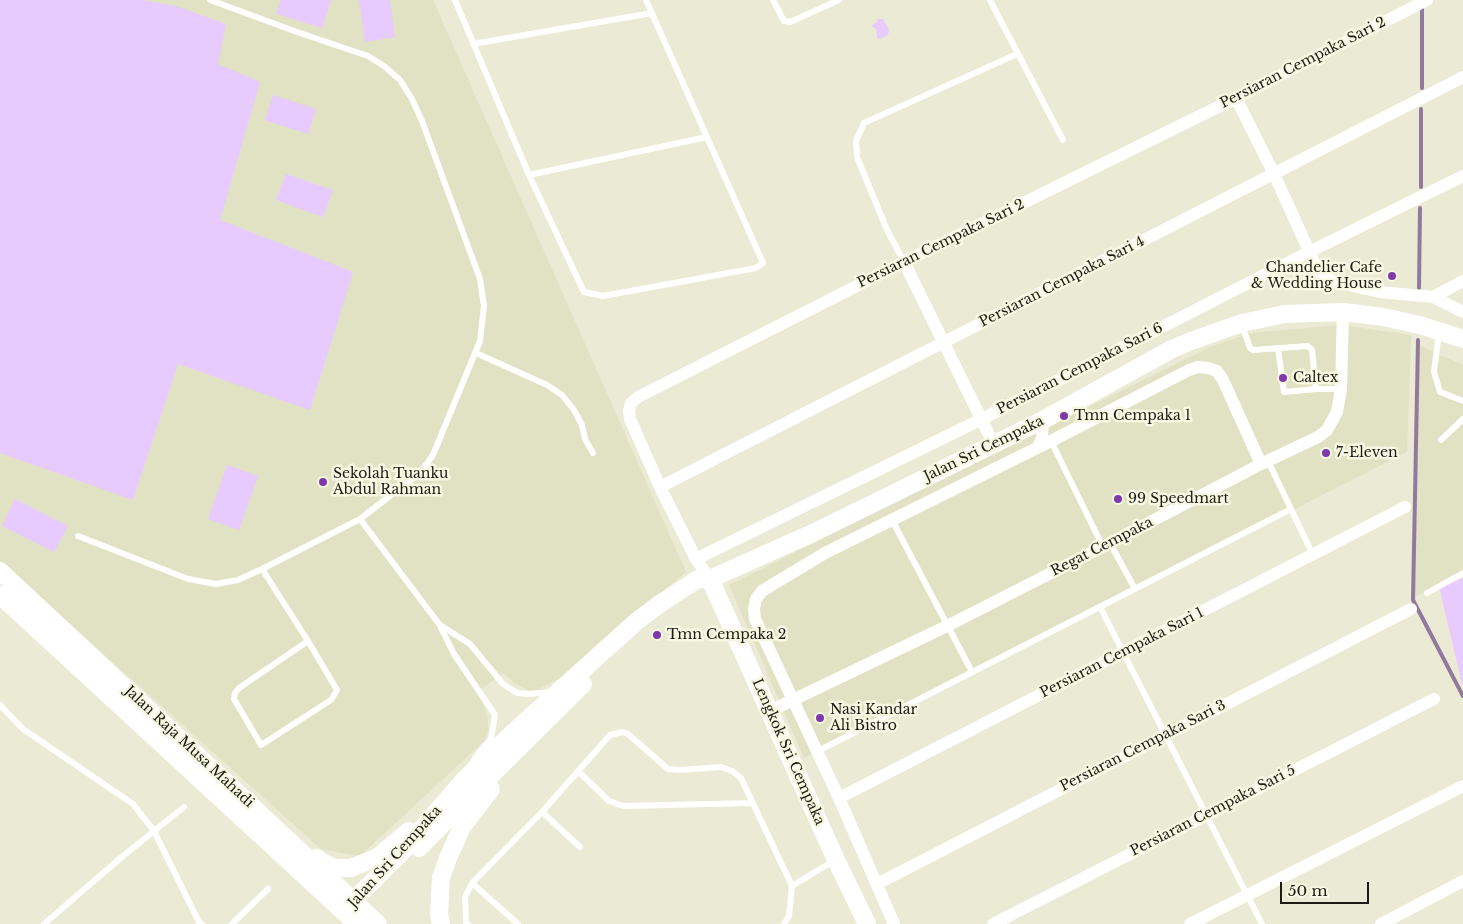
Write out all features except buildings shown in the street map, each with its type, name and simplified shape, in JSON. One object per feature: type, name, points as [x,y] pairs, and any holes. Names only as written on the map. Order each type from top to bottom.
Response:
[{"type":"street","name":"Persiaran Cempaka Sari 2","points":[[710,579],[696,559],[660,487],[630,419],[631,403],[638,397],[904,262],[1236,98],[1427,0]]},
{"type":"street","name":"Persiaran Cempaka Sari 4","points":[[660,487],[1463,77]]},
{"type":"street","points":[[1236,98],[1274,174],[1318,271],[1325,278],[1380,292],[1433,297],[1463,312]]},
{"type":"street","name":"Persiaran Cempaka Sari 6","points":[[696,559],[982,419],[1309,252],[1463,176]]},
{"type":"street","points":[[904,262],[994,444]]},
{"type":"street","points":[[1433,297],[1463,281]]},
{"type":"street","name":"Jalan Sri Cempaka","points":[[354,912],[441,805],[465,779],[626,630],[661,603],[698,580],[710,579],[813,533],[1044,420],[1172,349],[1242,323],[1285,314],[1343,312],[1384,317],[1463,339]]},
{"type":"street","name":"Regat Cempaka","points":[[770,711],[947,626],[1107,545],[1264,462],[1318,437],[1327,430],[1337,412],[1341,389],[1343,312]]},
{"type":"street","name":"Jalan Sri Cempaka","points":[[794,700],[755,619],[756,598],[762,591],[825,553],[1198,367],[1216,371],[1223,380],[1264,462]]},
{"type":"street","points":[[1044,420],[1057,431],[1067,432]]},
{"type":"street","points":[[1037,448],[1042,439],[1044,420]]},
{"type":"street","name":"Persiaran Cempaka Sari 1","points":[[839,798],[1405,507]]},
{"type":"street","points":[[813,533],[825,553]]},
{"type":"street","name":"Jalan Raja Musa Mahadi","points":[[0,571],[290,840],[354,912]]},
{"type":"street","name":"Jalan Sri Cempaka","points":[[354,912],[603,663],[672,607],[705,586],[710,579]]},
{"type":"street","name":"Lengkok Sri Cempaka","points":[[710,579],[836,860],[867,924]]},
{"type":"street","name":"Jalan Raja Musa Mahadi","points":[[0,595],[354,912],[378,924]]},
{"type":"street","name":"Persiaran Cempaka Sari 3","points":[[876,884],[1411,608]]},
{"type":"street","name":"Persiaran Cempaka Sari 5","points":[[993,924],[1434,699]]},
{"type":"street","points":[[794,700],[894,924]]},
{"type":"street","points":[[441,924],[439,914],[441,878],[462,827],[478,804],[505,773],[528,739]]},
{"type":"street","points":[[1190,924],[1463,786]]},
{"type":"street","points":[[290,840],[298,842],[322,862],[334,868],[351,868],[378,857],[441,805]]},
{"type":"street","points":[[1381,924],[1463,881]]},
{"type":"lane","points":[[78,536],[188,578],[216,584],[238,580],[262,569],[360,519],[420,473],[433,455],[480,341],[484,306],[480,279],[422,121],[412,99],[400,80],[384,66],[368,56],[210,0]]},
{"type":"lane","points":[[455,0],[529,175],[584,292],[603,296],[756,268],[762,263],[646,0]]},
{"type":"lane","points":[[773,0],[784,21],[790,22],[839,0]]},
{"type":"lane","points":[[990,0],[1063,140]]},
{"type":"lane","points":[[473,44],[652,13]]},
{"type":"lane","points":[[904,262],[887,230],[857,157],[856,141],[864,123],[1018,54]]},
{"type":"lane","points":[[529,175],[707,137]]},
{"type":"lane","points":[[1242,323],[1250,348],[1253,350],[1308,346],[1312,350],[1316,389]]},
{"type":"lane","points":[[1439,331],[1434,372],[1440,392],[1463,401]]},
{"type":"lane","points":[[1278,348],[1284,392],[1341,389]]},
{"type":"lane","points":[[476,353],[547,385],[562,395],[574,410],[582,425],[585,439],[593,452]]},
{"type":"lane","points":[[1441,440],[1463,419]]},
{"type":"lane","points":[[1050,441],[1107,545],[1135,588]]},
{"type":"lane","points":[[1264,462],[1291,509],[1313,555]]},
{"type":"lane","points":[[818,751],[1291,509]]},
{"type":"lane","points":[[360,519],[439,624],[454,654],[494,716],[491,739],[476,756],[465,779]]},
{"type":"lane","points":[[892,520],[972,672]]},
{"type":"lane","points":[[262,569],[308,641],[337,690],[331,700],[261,745],[234,699],[235,693],[239,688],[308,641]]},
{"type":"lane","points":[[1427,593],[1463,573]]},
{"type":"lane","points":[[1100,607],[1262,924]]},
{"type":"lane","points":[[439,624],[470,644],[503,684],[517,692],[530,694],[547,693],[563,688]]},
{"type":"lane","points":[[0,705],[23,729],[134,804],[154,831],[199,922],[202,924]]},
{"type":"lane","points":[[468,924],[466,922],[465,897],[472,883],[542,812],[610,735],[622,732],[628,734],[668,769],[721,768],[732,771],[741,778],[792,886],[789,916],[784,924]]},
{"type":"lane","points":[[578,771],[609,801],[623,806],[753,803]]},
{"type":"lane","points":[[44,924],[184,808]]},
{"type":"lane","points":[[542,812],[580,847]]},
{"type":"lane","points":[[792,886],[836,860]]},
{"type":"lane","points":[[472,883],[518,924]]},
{"type":"lane","points":[[232,924],[268,888]]},
{"type":"shaded area","name":"Sekolah Tuanku Abdul Rahman","points":[[0,0],[433,0],[686,572],[560,678],[537,690],[528,690],[515,684],[503,673],[477,692],[483,703],[488,720],[488,731],[483,742],[360,856],[321,849],[0,561]]},
{"type":"shaded area","points":[[0,0],[142,0],[176,6],[226,24],[218,64],[260,82],[220,220],[353,272],[310,410],[178,364],[133,500],[0,453]]},
{"type":"shaded area","points":[[281,0],[331,0],[322,28],[276,14]]},
{"type":"shaded area","points":[[359,0],[390,0],[395,37],[365,42]]},
{"type":"shaded area","points":[[878,19],[883,19],[889,30],[888,35],[880,39],[877,38],[876,29],[871,26]]},
{"type":"shaded area","points":[[273,95],[316,109],[308,134],[265,120]]},
{"type":"shaded area","points":[[286,174],[333,190],[323,217],[276,200]]},
{"type":"shaded area","points":[[1340,325],[1411,335],[1407,452],[804,758],[729,585],[1210,347],[1252,333]]},
{"type":"shaded area","points":[[1418,345],[1463,365],[1463,574],[1414,597]]},
{"type":"shaded area","points":[[227,465],[258,476],[239,530],[208,519]]},
{"type":"shaded area","points":[[15,499],[68,526],[54,552],[2,526]]},
{"type":"shaded area","points":[[1463,578],[1463,688],[1439,587]]},
{"type":"waterway","points":[[1422,6],[1422,88]]},
{"type":"waterway","points":[[1421,109],[1421,187]]},
{"type":"waterway","points":[[1419,288],[1420,208]]},
{"type":"waterway","points":[[1418,340],[1413,600],[1463,696]]},
{"type":"place","name":"Chandelier Cafe & Wedding House","points":[[1392,276]]},
{"type":"place","name":"Caltex","points":[[1283,378]]},
{"type":"place","name":"Tmn Cempaka 1","points":[[1064,416]]},
{"type":"place","name":"7-Eleven","points":[[1326,453]]},
{"type":"place","name":"Sekolah Tuanku Abdul Rahman","points":[[323,482]]},
{"type":"place","name":"99 Speedmart","points":[[1118,499]]},
{"type":"place","name":"Tmn Cempaka 2","points":[[657,635]]},
{"type":"place","name":"Nasi Kandar Ali Bistro","points":[[820,718]]}]
